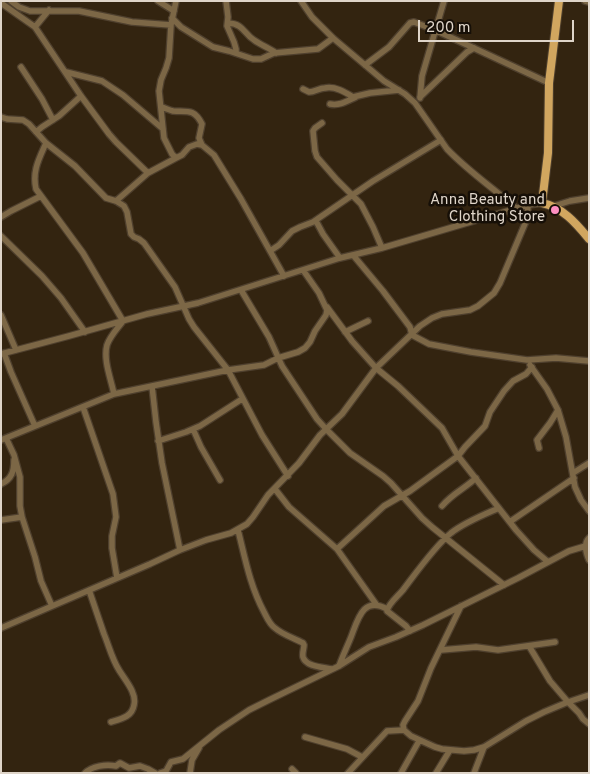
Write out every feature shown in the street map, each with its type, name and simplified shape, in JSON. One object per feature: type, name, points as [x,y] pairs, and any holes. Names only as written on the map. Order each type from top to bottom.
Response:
[{"type":"main road","points":[[559,1],[550,83],[548,153],[542,203],[554,206],[570,218],[589,238]]},
{"type":"street","points":[[11,1],[24,10],[79,11],[132,22],[171,25]]},
{"type":"street","points":[[158,1],[174,11]]},
{"type":"street","points":[[176,1],[171,25],[169,58],[159,91],[165,142],[176,158]]},
{"type":"street","points":[[226,1],[227,26],[236,49],[236,54]]},
{"type":"street","points":[[301,1],[312,17],[333,38],[384,81],[415,103],[447,149],[464,166],[516,208]]},
{"type":"street","points":[[420,98],[422,76],[444,1]]},
{"type":"street","points":[[1,3],[35,27],[81,96],[116,142],[148,173]]},
{"type":"street","points":[[35,27],[49,10]]},
{"type":"street","points":[[172,18],[181,28],[200,40],[257,60],[276,53],[318,49],[333,38]]},
{"type":"street","points":[[228,22],[240,26],[253,39],[276,53]]},
{"type":"street","points":[[365,65],[389,47],[410,23],[414,22],[550,83]]},
{"type":"street","points":[[415,103],[462,57],[474,48]]},
{"type":"street","points":[[21,67],[42,98],[53,120]]},
{"type":"street","points":[[66,72],[102,80],[131,101],[163,129]]},
{"type":"street","points":[[303,90],[309,92],[332,88],[356,97]]},
{"type":"street","points":[[330,104],[342,104],[370,93],[398,90]]},
{"type":"street","points":[[36,132],[81,96]]},
{"type":"street","points":[[161,107],[191,112],[197,116],[202,124],[199,138],[202,145],[214,155],[222,167],[284,276]]},
{"type":"street","points":[[1,117],[23,120],[29,124],[46,144],[75,166],[106,198],[116,201],[126,208],[131,234],[142,241],[156,259],[179,295],[194,327],[228,370],[265,441],[288,476]]},
{"type":"street","points":[[322,123],[313,131],[316,155],[366,211],[382,248]]},
{"type":"street","points":[[270,251],[279,245],[292,231],[316,221],[372,181],[441,140]]},
{"type":"street","points":[[46,144],[35,169],[36,189],[83,253],[123,321]]},
{"type":"street","points":[[116,201],[148,173],[182,155],[192,146],[202,145]]},
{"type":"street","points":[[1,217],[11,210],[41,196]]},
{"type":"street","points":[[554,206],[589,198]]},
{"type":"street","points":[[36,426],[3,353],[154,312],[198,303],[340,258],[382,248],[516,208],[542,203]]},
{"type":"street","points":[[1,628],[180,550],[238,530],[253,517],[266,498],[288,476],[326,429],[342,414],[376,368],[420,326],[442,314],[470,310],[494,293],[524,226],[528,205]]},
{"type":"street","points":[[316,221],[340,258]]},
{"type":"street","points":[[1,236],[42,276],[86,332]]},
{"type":"street","points":[[353,255],[410,327],[412,335],[429,344],[527,360],[556,358],[589,361]]},
{"type":"street","points":[[303,270],[345,332],[376,368],[442,428],[458,456],[511,521],[516,530],[547,562]]},
{"type":"street","points":[[241,290],[267,332],[282,366],[311,411],[326,429],[356,458],[383,476],[403,495],[422,518],[504,585]]},
{"type":"street","points":[[52,606],[41,581],[33,548],[22,518],[20,477],[14,455],[4,439],[114,394],[228,370],[264,365],[278,358],[298,352],[308,345],[326,315],[327,306]]},
{"type":"street","points":[[1,315],[16,350]]},
{"type":"street","points":[[345,332],[368,320]]},
{"type":"street","points":[[114,394],[106,352],[110,339],[123,321]]},
{"type":"street","points":[[527,360],[547,389],[558,410],[566,437],[577,494],[589,512]]},
{"type":"street","points":[[338,549],[384,506],[419,485],[458,456],[464,447],[485,426],[490,412],[504,391],[532,367]]},
{"type":"street","points":[[152,386],[158,441],[180,550]]},
{"type":"street","points":[[158,441],[208,422],[242,399]]},
{"type":"street","points":[[83,407],[113,494],[116,517],[112,536],[112,548],[117,578]]},
{"type":"street","points":[[540,448],[537,440],[558,410]]},
{"type":"street","points":[[193,429],[220,480]]},
{"type":"street","points":[[1,484],[9,480],[11,476],[14,455]]},
{"type":"street","points":[[511,521],[589,463]]},
{"type":"street","points":[[442,506],[451,496],[476,478]]},
{"type":"street","points":[[275,489],[289,507],[338,549],[376,604],[387,609],[389,613],[410,631]]},
{"type":"street","points":[[387,609],[445,538],[472,520],[499,508]]},
{"type":"street","points":[[1,520],[22,518]]},
{"type":"street","points":[[238,530],[251,582],[271,624],[303,643],[305,661],[312,665],[333,669]]},
{"type":"street","points":[[589,538],[585,542],[589,560]]},
{"type":"street","points":[[160,773],[166,771],[171,762],[183,759],[249,710],[339,666],[368,647],[410,631],[569,551],[587,545]]},
{"type":"street","points":[[89,590],[110,652],[135,699],[134,706],[127,716],[111,722]]},
{"type":"street","points":[[339,666],[356,620],[364,610],[376,604]]},
{"type":"street","points":[[461,606],[431,668],[418,701],[403,725],[404,730],[411,736],[435,747],[450,750],[474,750],[484,747],[526,721],[568,702],[589,695]]},
{"type":"street","points":[[441,650],[476,647],[493,650],[555,642]]},
{"type":"street","points":[[529,646],[550,681],[589,724]]},
{"type":"street","points":[[348,773],[387,731],[404,730]]},
{"type":"street","points":[[304,737],[327,742],[362,757]]},
{"type":"street","points":[[402,773],[419,740]]},
{"type":"street","points":[[190,773],[192,760],[202,744]]},
{"type":"street","points":[[474,773],[484,747]]},
{"type":"street","points":[[436,773],[450,750]]},
{"type":"street","points":[[85,773],[91,768],[109,765],[116,766],[120,763],[129,768],[143,767],[155,773]]},
{"type":"place","name":"Anna Beauty and Clothing Store","points":[[555,210]]}]
